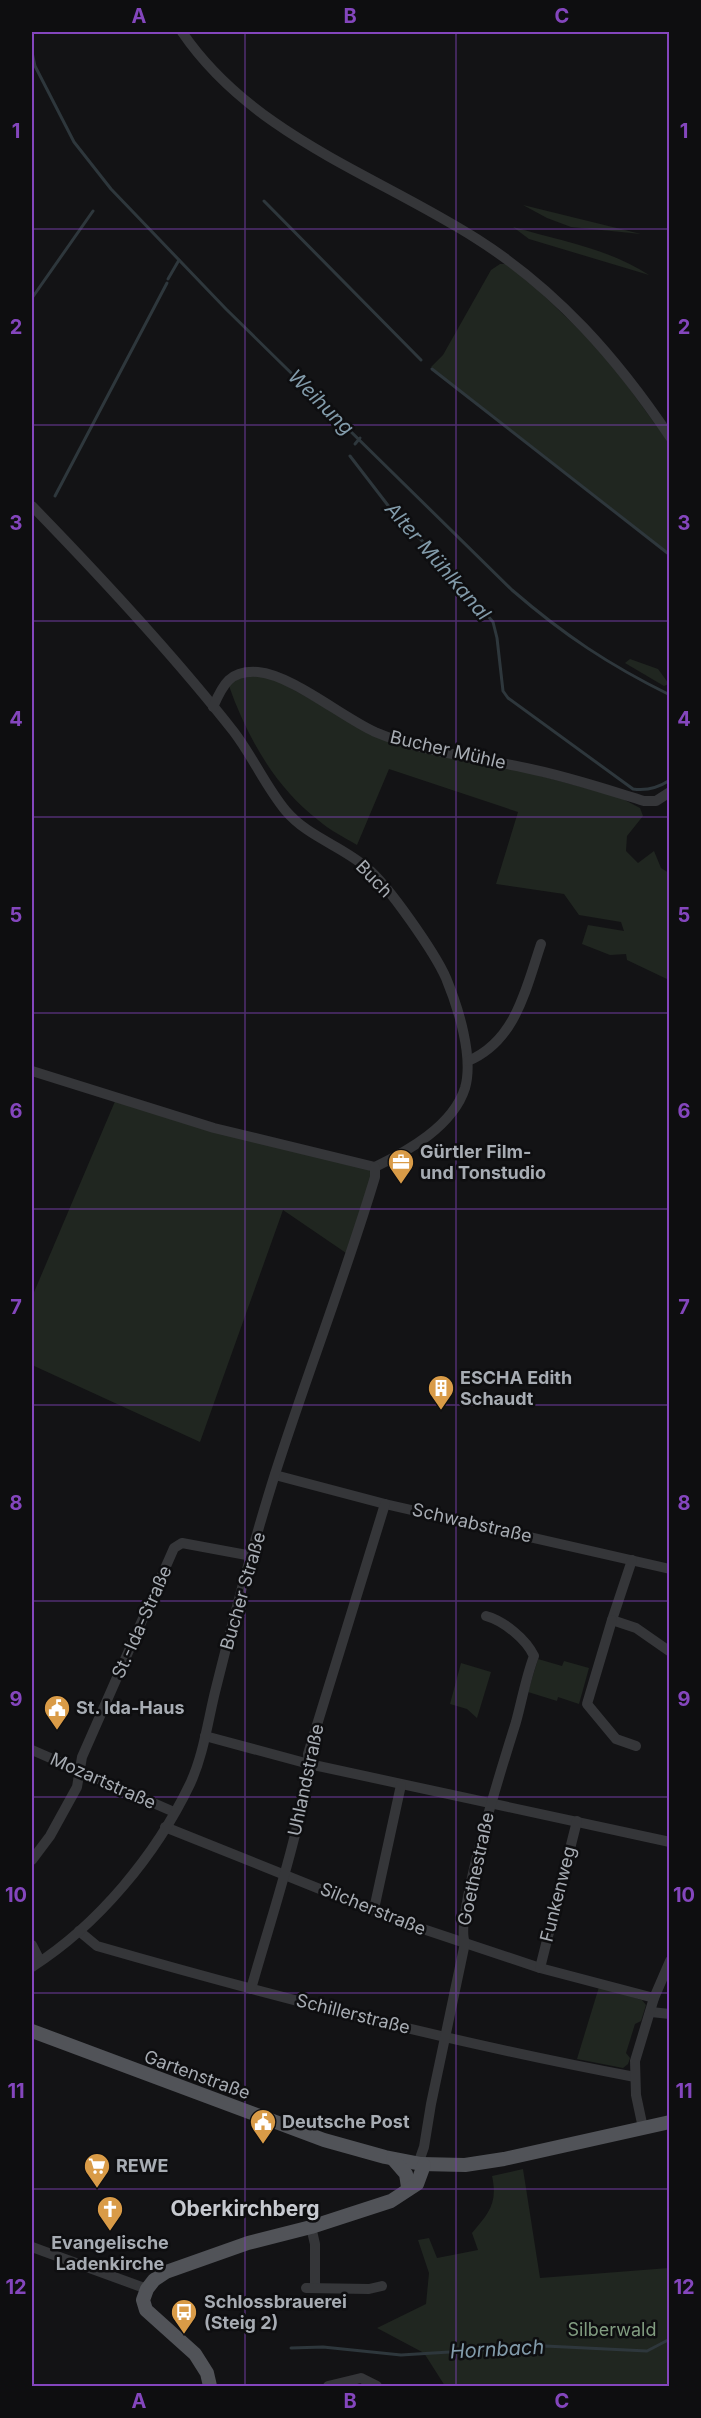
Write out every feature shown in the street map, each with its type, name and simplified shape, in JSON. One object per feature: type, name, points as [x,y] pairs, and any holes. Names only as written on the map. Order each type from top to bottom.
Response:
[{"type":"main road","name":"Gartenstraße","points":[[32,2031],[324,2140],[393,2159],[421,2164],[465,2165],[504,2159],[669,2122]]},
{"type":"main road","points":[[393,2159],[406,2174],[405,2191]]},
{"type":"main road","points":[[210,2386],[207,2373],[195,2354],[146,2310],[143,2300],[147,2289],[159,2276],[248,2243],[311,2227],[405,2191],[417,2184],[421,2164]]},
{"type":"street","points":[[182,32],[215,72],[269,120],[300,141],[480,241],[538,283],[590,333],[617,363],[669,437]]},
{"type":"street","points":[[32,506],[82,558],[213,707]]},
{"type":"street","name":"Bucher Mühle","points":[[213,707],[225,684],[233,675],[243,672],[271,674],[375,731],[408,743],[560,775],[644,801],[656,801],[669,792]]},
{"type":"street","name":"Buch","points":[[213,707],[234,732],[272,793],[295,822],[360,862],[390,893],[445,977],[468,1061],[465,1087],[446,1119],[416,1145],[375,1167]]},
{"type":"street","points":[[468,1061],[478,1057],[499,1040],[515,1018],[541,944]]},
{"type":"street","points":[[32,1071],[214,1128],[375,1167]]},
{"type":"street","name":"Bucher Straße","points":[[36,1964],[79,1931],[117,1891],[165,1827],[194,1772],[275,1475],[350,1260],[375,1177],[375,1167]]},
{"type":"street","name":"Schwabstraße","points":[[275,1475],[669,1569]]},
{"type":"street","name":"Uhlandstraße","points":[[251,1989],[286,1874],[306,1788],[308,1754],[385,1503]]},
{"type":"street","name":"St.-Ida-Straße","points":[[32,1860],[50,1836],[77,1787],[82,1757],[174,1548],[182,1543],[252,1556]]},
{"type":"street","points":[[632,1560],[587,1704],[616,1739],[636,1746]]},
{"type":"street","name":"Goethestraße","points":[[421,2164],[431,2104],[465,1943],[462,1935],[490,1803],[534,1656],[529,1647],[499,1620],[486,1617]]},
{"type":"street","points":[[612,1620],[636,1628],[669,1652]]},
{"type":"street","points":[[205,1736],[309,1764],[669,1842]]},
{"type":"street","name":"Mozartstraße","points":[[32,1750],[174,1812]]},
{"type":"street","points":[[374,1909],[401,1785]]},
{"type":"street","name":"Funkenweg","points":[[540,1968],[577,1821]]},
{"type":"street","name":"Silcherstraße","points":[[165,1827],[402,1922],[540,1968],[654,1998]]},
{"type":"street","name":"Schillerstraße","points":[[79,1931],[97,1946],[251,1989],[446,2037],[635,2077]]},
{"type":"street","points":[[32,1945],[36,1964]]},
{"type":"street","points":[[643,2128],[635,2077],[635,2061],[654,1998],[669,1961]]},
{"type":"street","points":[[651,2012],[669,2014]]},
{"type":"street","points":[[311,2227],[315,2244],[310,2288],[369,2289],[382,2286]]},
{"type":"street","points":[[32,2247],[147,2289]]},
{"type":"street","points":[[328,2386],[361,2378],[377,2386]]},
{"type":"green space","points":[[523,205],[641,234],[571,227],[547,218]]},
{"type":"green space","points":[[513,227],[618,258],[649,275],[529,239]]},
{"type":"green space","points":[[500,264],[506,264],[530,282],[605,355],[669,443],[669,553],[431,367],[443,355],[491,270]]},
{"type":"green space","points":[[630,659],[658,669],[669,684],[664,686],[625,663]]},
{"type":"green space","points":[[249,673],[278,681],[362,728],[619,797],[640,808],[643,816],[627,836],[626,851],[638,863],[654,851],[661,868],[669,873],[669,980],[627,960],[626,954],[610,955],[582,944],[588,925],[624,931],[621,922],[579,915],[564,894],[496,884],[518,812],[389,769],[357,845],[327,827],[288,792],[264,760],[244,724],[229,686],[238,677]]},
{"type":"green space","points":[[116,1099],[366,1166],[372,1174],[349,1255],[283,1210],[200,1442],[32,1365],[32,1297]]},
{"type":"green space","points":[[538,1659],[562,1666],[564,1661],[589,1668],[579,1704],[558,1697],[557,1701],[528,1692]]},
{"type":"green space","points":[[461,1663],[491,1672],[477,1718],[467,1709],[450,1704]]},
{"type":"green space","points":[[599,1987],[642,2000],[646,2005],[641,2021],[635,2024],[626,2053],[630,2058],[628,2064],[623,2068],[577,2059]]},
{"type":"green space","name":"Silberwald","points":[[523,2169],[540,2278],[669,2268],[669,2386],[445,2386],[424,2353],[377,2328],[426,2304],[429,2273],[418,2240],[429,2238],[437,2258],[478,2250],[472,2233],[491,2207],[494,2193],[492,2176]]},
{"type":"waterway","name":"Weihung","points":[[32,52],[35,66],[74,142],[111,189],[226,309],[512,590],[588,648],[670,695]]},
{"type":"waterway","points":[[264,201],[421,360]]},
{"type":"waterway","points":[[32,298],[93,211]]},
{"type":"waterway","points":[[168,279],[179,260]]},
{"type":"waterway","points":[[55,496],[167,283]]},
{"type":"waterway","points":[[432,369],[670,555]]},
{"type":"waterway","name":"Weihung","points":[[355,444],[360,438]]},
{"type":"waterway","name":"Alter Mühlkanal","points":[[350,456],[390,508],[431,550],[493,622],[503,691],[508,698],[633,789],[652,788],[670,780]]},
{"type":"waterway","name":"Hornbach","points":[[291,2348],[323,2347],[401,2355],[545,2346],[647,2351],[670,2339]]},
{"type":"place","name":"Gürtler Film- und Tonstudio","points":[[401,1185]]},
{"type":"place","name":"ESCHA Edith Schaudt","points":[[441,1411]]},
{"type":"place","name":"St. Ida-Haus","points":[[57,1731]]},
{"type":"place","name":"Deutsche Post","points":[[263,2145]]},
{"type":"place","name":"REWE","points":[[97,2189]]},
{"type":"place","name":"Evangelische Ladenkirche","points":[[110,2232]]},
{"type":"place","name":"Schlossbrauerei (Steig 2)","points":[[184,2335]]},
{"type":"district","name":"Oberkirchberg","points":[[245,2209]]}]
